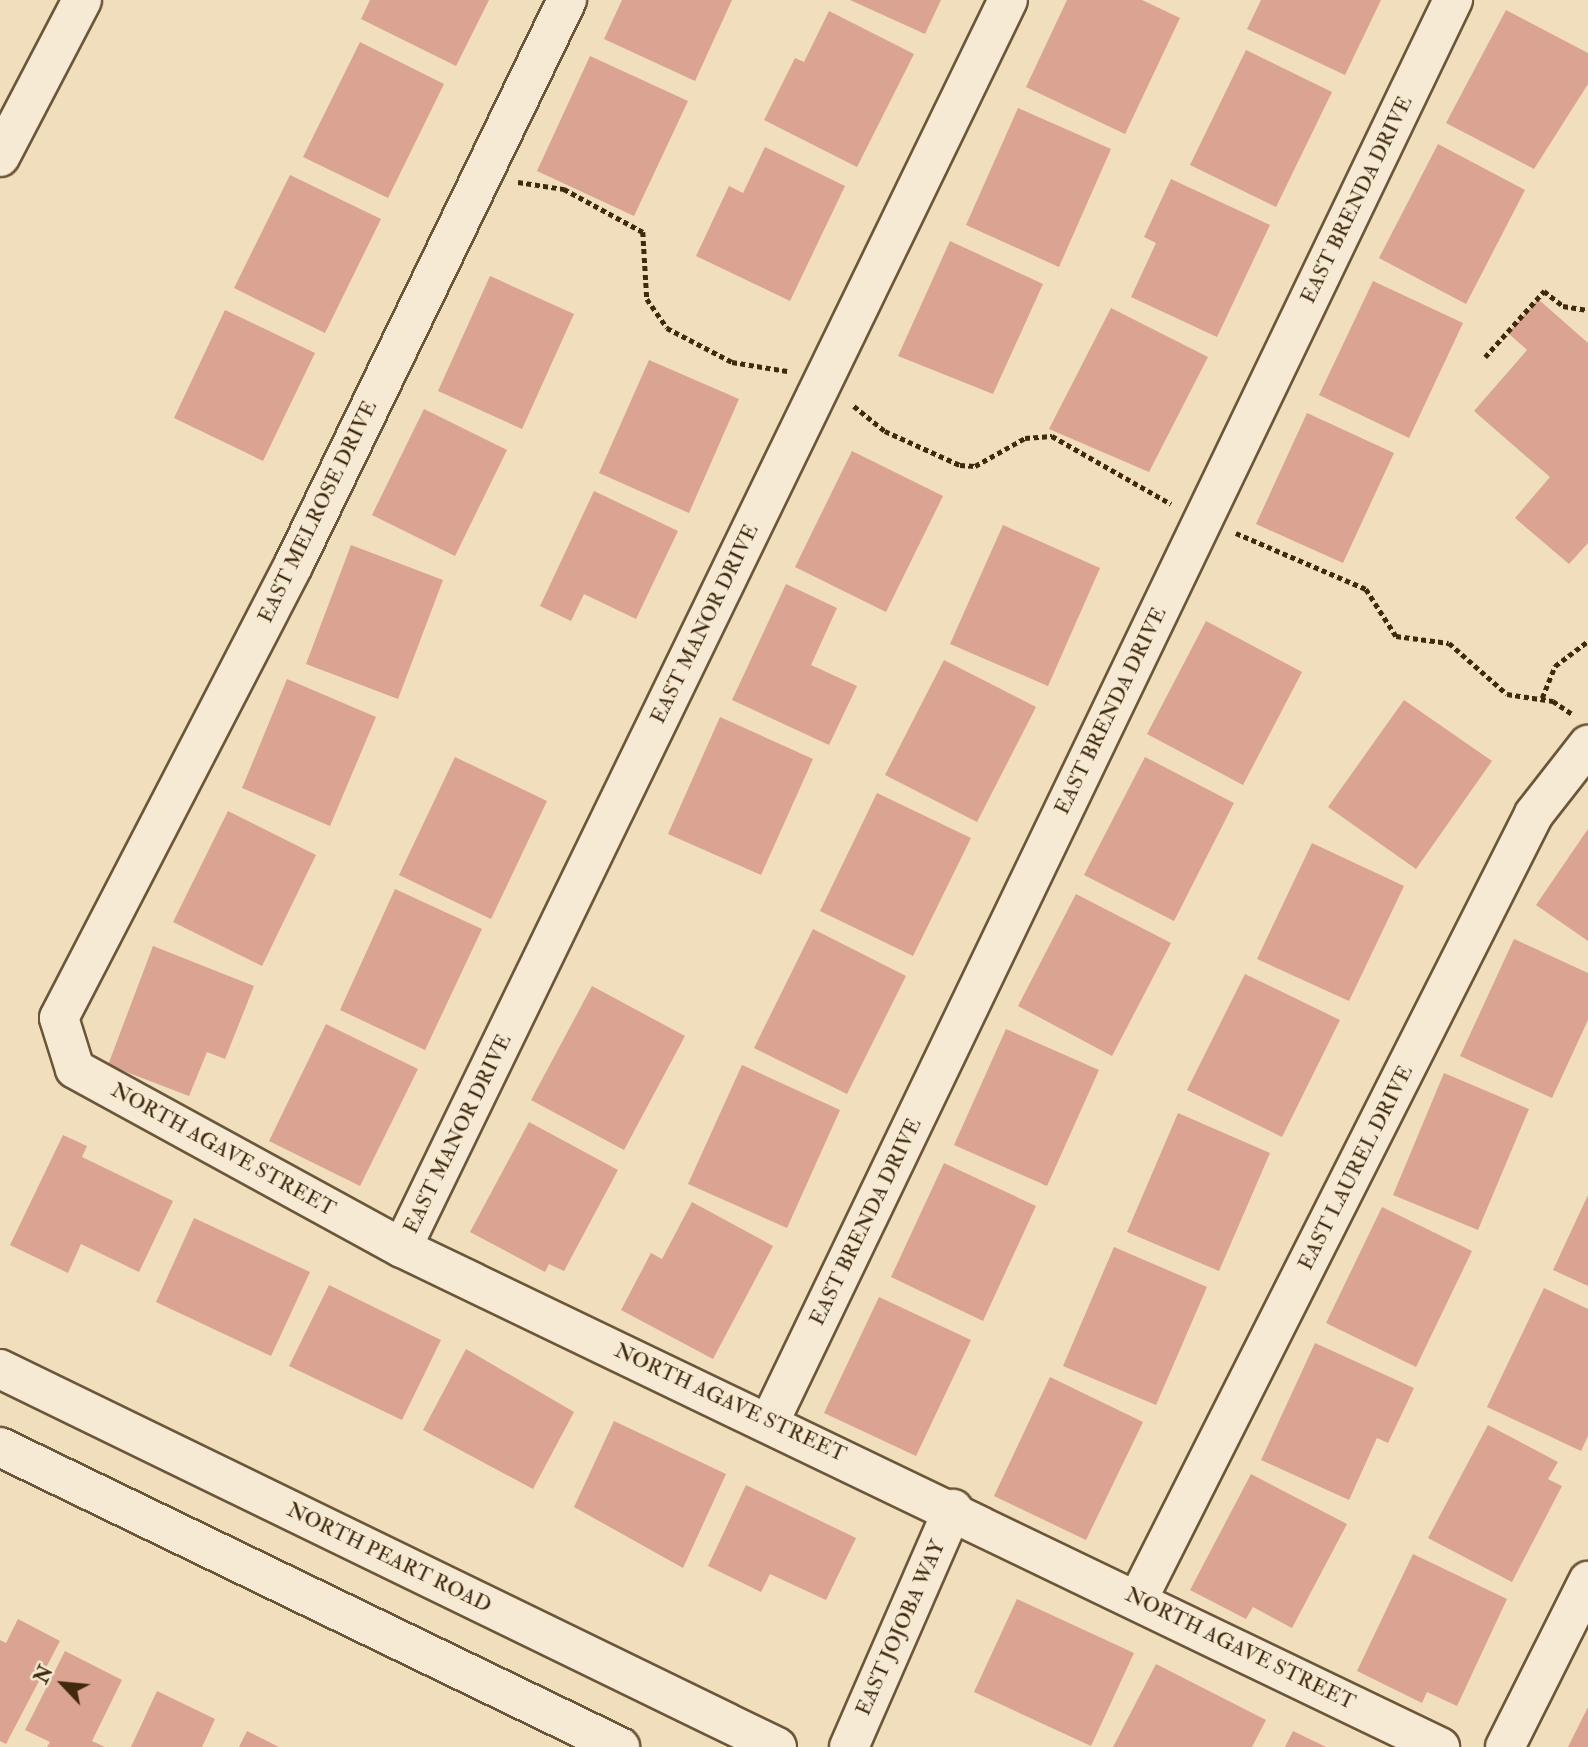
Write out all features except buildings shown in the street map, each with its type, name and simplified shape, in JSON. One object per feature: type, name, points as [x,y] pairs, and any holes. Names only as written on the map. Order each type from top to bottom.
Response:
[{"type":"street","points":[[0,156],[82,0]]},
{"type":"street","name":"EAST MELROSE DRIVE","points":[[60,1018],[294,564],[567,0]]},
{"type":"street","name":"EAST MANOR DRIVE","points":[[402,1248],[1009,0]]},
{"type":"street","name":"EAST BRENDA DRIVE","points":[[770,1421],[1453,0]]},
{"type":"street","name":"EAST LAUREL DRIVE","points":[[1138,1599],[1534,814],[1583,732]]},
{"type":"street","name":"NORTH AGAVE STREET","points":[[60,1018],[75,1069],[402,1248],[770,1421],[1440,1747]]},
{"type":"street","name":"NORTH PEART ROAD","points":[[0,1369],[778,1747]]},
{"type":"street","points":[[0,1447],[620,1747]]},
{"type":"street","name":"EAST JOJOBA WAY","points":[[849,1747],[953,1509]]},
{"type":"street","points":[[1504,1747],[1588,1581]]},
{"type":"path","points":[[487,165],[519,182],[564,189],[636,227],[645,244],[647,299],[667,328],[732,362],[775,366],[820,387],[885,431],[960,465],[975,467],[1025,438],[1052,436],[1203,519],[1366,589],[1396,636],[1449,643],[1507,694],[1542,698],[1583,732]]},
{"type":"path","points":[[1485,357],[1544,291],[1563,306],[1588,310]]},
{"type":"path","points":[[1542,698],[1555,666],[1588,641]]}]
